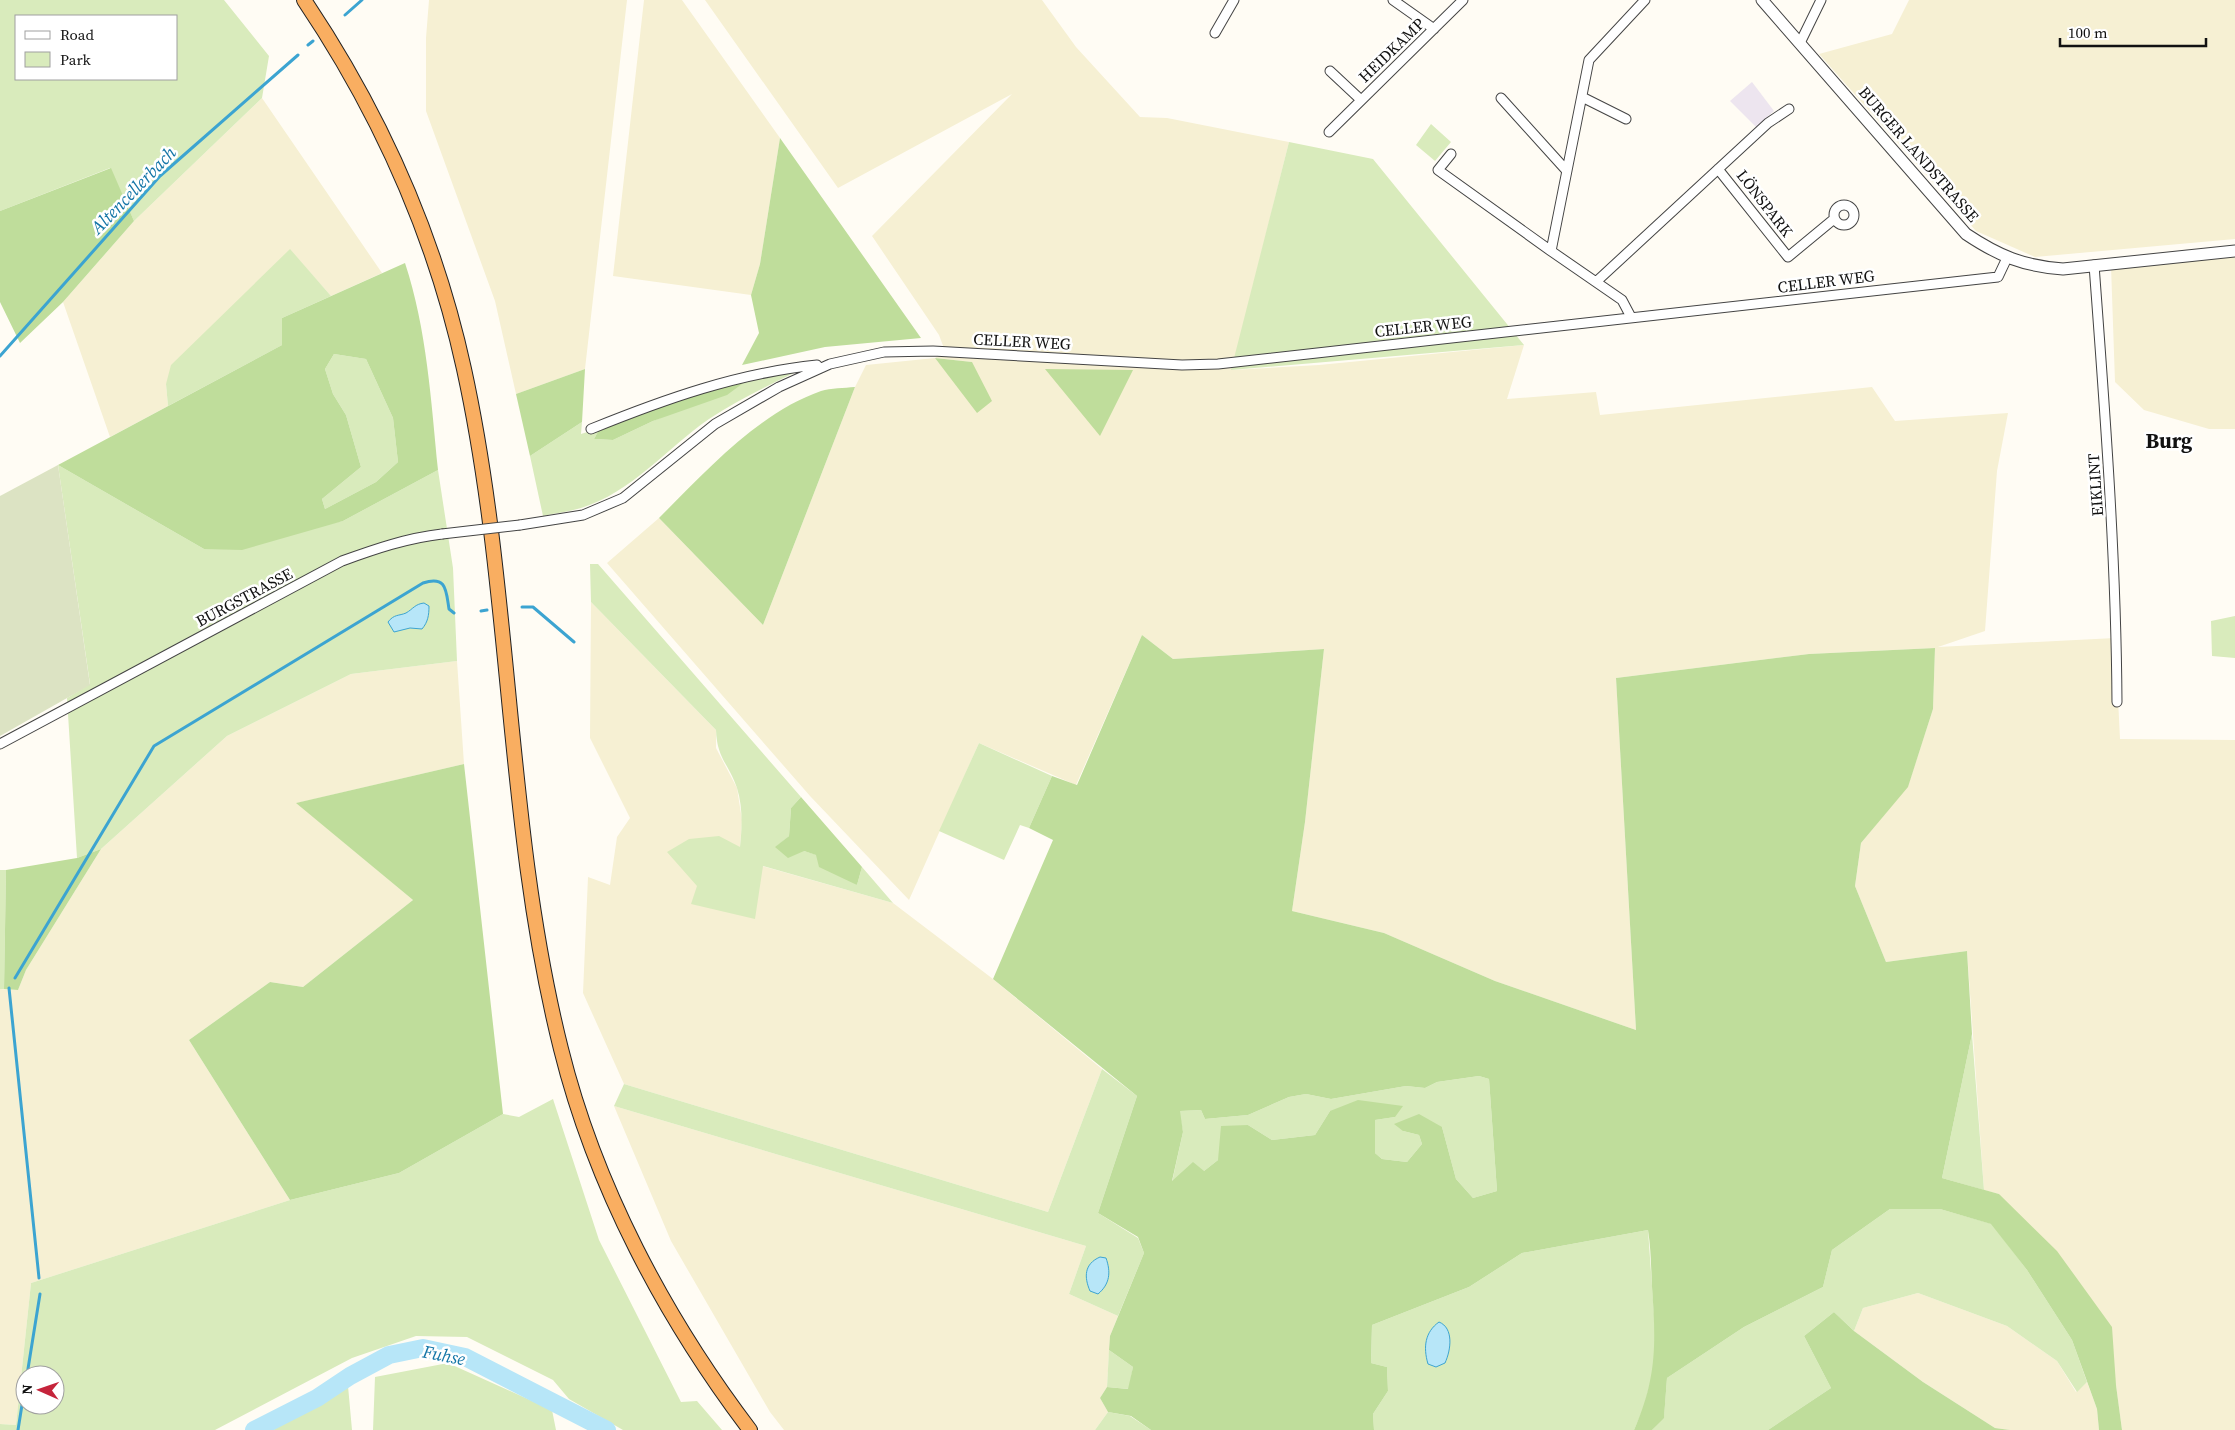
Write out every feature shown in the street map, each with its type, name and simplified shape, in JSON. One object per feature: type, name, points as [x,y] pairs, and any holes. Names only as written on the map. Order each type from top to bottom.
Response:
[{"type":"highway","points":[[304,0],[372,111],[394,157],[434,260],[461,357],[476,433],[489,518],[526,854],[539,950],[562,1052],[575,1098],[590,1140],[628,1230],[666,1302],[713,1377],[750,1430]]},
{"type":"street","points":[[1215,33],[1232,3],[1222,0]]},
{"type":"street","points":[[1393,0],[1434,29]]},
{"type":"street","name":"HEIDKAMP","points":[[1328,132],[1463,0]]},
{"type":"street","points":[[1551,251],[1589,60],[1644,0]]},
{"type":"street","name":"BURGER LANDSTRASSE","points":[[1762,0],[1966,234],[1989,249],[2007,258],[2036,267],[2063,269],[2235,251]]},
{"type":"street","points":[[1800,43],[1821,0]]},
{"type":"street","name":"HEIDKAMP","points":[[1330,71],[1361,100]]},
{"type":"street","points":[[1582,97],[1626,119]]},
{"type":"street","points":[[1501,98],[1566,170]]},
{"type":"street","name":"LÖNSPARK","points":[[1597,282],[1768,123],[1789,109]]},
{"type":"street","points":[[1451,154],[1438,170],[1622,300],[1631,317]]},
{"type":"street","name":"LÖNSPARK","points":[[1718,169],[1788,257],[1834,219]]},
{"type":"street","name":"CELLER WEG","points":[[591,429],[640,409],[707,386],[769,371],[830,364],[884,352],[933,351],[1182,366],[1218,364],[1998,277],[2007,258]]},
{"type":"street","name":"EIKLINT","points":[[2094,265],[2112,513],[2117,702]]},
{"type":"street","name":"CELLER WEG","points":[[520,524],[582,515],[623,498],[722,420],[779,387],[830,364]]},
{"type":"street","name":"BURGSTRASSE","points":[[0,744],[342,561],[377,548],[419,537],[520,524]]},
{"type":"shaded area","points":[[429,0],[627,0],[585,369],[516,394],[495,301],[426,111],[426,38]]},
{"type":"shaded area","points":[[644,0],[682,0],[780,138],[760,264],[751,295],[613,276]]},
{"type":"shaded area","points":[[705,0],[1042,0],[1076,47],[1140,117],[1167,118],[1289,142],[1232,370],[1319,365],[1524,345],[1507,399],[1596,392],[1600,415],[1872,387],[1895,421],[2008,413],[1997,471],[1985,631],[1938,647],[2115,638],[2120,739],[2235,740],[2235,1430],[2122,1430],[2116,1385],[1999,1194],[1984,1190],[1967,951],[1886,962],[1855,886],[1861,843],[1908,786],[1933,709],[1935,648],[1809,654],[1616,678],[1636,1030],[1495,981],[1384,933],[1292,911],[1305,822],[1324,649],[1173,659],[1142,635],[1076,785],[979,743],[909,900],[810,796],[607,563],[659,518],[763,625],[855,387],[866,365],[935,358],[945,351],[939,335],[872,236],[1012,94],[838,188]],"holes":[[[935,358],[972,362],[951,378]]]},
{"type":"shaded area","points":[[1909,0],[2235,0],[2235,239],[2035,257],[1976,231],[1819,54],[1892,34]]},
{"type":"shaded area","points":[[1752,82],[1774,111],[1756,127],[1730,101]]},
{"type":"shaded area","points":[[262,98],[382,273],[331,296],[290,250],[166,384],[168,406],[110,437],[63,302],[134,221]]},
{"type":"shaded area","points":[[2235,253],[2235,429],[2209,429],[2144,410],[2115,382],[2111,266]]},
{"type":"shaded area","points":[[591,602],[716,730],[716,748],[737,788],[742,820],[740,848],[762,866],[893,903],[993,979],[1102,1069],[1048,1212],[624,1084],[583,993],[588,877],[610,885],[617,837],[630,818],[590,738]]},
{"type":"shaded area","points":[[457,661],[464,764],[297,803],[413,900],[303,987],[270,982],[189,1040],[290,1200],[31,1283],[22,1365],[15,1365],[16,1425],[0,1424],[0,989],[18,990],[26,970],[101,849],[227,736],[351,674]]},
{"type":"shaded area","points":[[614,1106],[1086,1246],[1069,1294],[1118,1316],[1110,1336],[1107,1387],[1100,1398],[1108,1412],[1095,1430],[784,1430],[770,1412],[671,1241]]},
{"type":"shaded area","points":[[1918,1293],[2007,1326],[2057,1361],[2076,1392],[2087,1382],[2097,1409],[2099,1430],[2010,1430],[1995,1428],[1923,1382],[1854,1331],[1863,1308]]},
{"type":"green space","points":[[0,0],[224,0],[269,56],[262,98],[134,221],[110,168],[0,211]]},
{"type":"green space","points":[[1431,124],[1451,142],[1435,161],[1416,145]]},
{"type":"green space","points":[[780,138],[921,338],[825,347],[742,365],[759,333],[751,295],[760,264]]},
{"type":"green space","points":[[1289,142],[1373,159],[1524,345],[1231,370]]},
{"type":"green space","points":[[111,168],[134,221],[63,302],[20,343],[0,302],[0,211]]},
{"type":"green space","points":[[290,249],[331,296],[282,318],[282,345],[168,406],[166,384],[171,365]]},
{"type":"green space","points":[[405,263],[423,339],[438,470],[343,521],[242,550],[204,549],[58,465],[282,345],[282,318]],"holes":[[[334,354],[366,359],[393,418],[398,462],[376,482],[325,509],[322,499],[361,467],[346,415],[333,394],[325,369]]]},
{"type":"green space","points":[[334,354],[366,359],[393,418],[398,462],[376,482],[325,509],[322,499],[361,467],[346,415],[333,394],[325,369]]},
{"type":"green space","points":[[935,358],[972,362],[992,401],[977,413]]},
{"type":"green space","points":[[585,369],[582,422],[530,456],[516,394]]},
{"type":"green space","points":[[1045,369],[1133,370],[1100,436]]},
{"type":"green space","points":[[800,370],[742,399],[709,419],[648,469],[616,492],[581,508],[543,516],[530,456],[582,422],[581,434],[600,428],[594,439],[613,440],[744,382]]},
{"type":"green space","points":[[746,381],[727,395],[653,421],[613,440],[594,439],[600,428],[707,391]]},
{"type":"green space","points":[[855,387],[763,625],[659,518],[714,463],[754,429],[776,414],[798,401],[821,391]]},
{"type":"green space","points":[[58,465],[204,549],[343,521],[438,470],[453,568],[457,661],[351,674],[227,736],[101,849],[77,858],[67,698],[90,684]]},
{"type":"green space","points":[[58,465],[90,685],[0,736],[0,496]]},
{"type":"green space","points":[[590,564],[598,564],[801,797],[791,808],[789,836],[776,847],[817,855],[857,885],[862,867],[893,903],[763,866],[755,919],[691,904],[697,886],[667,852],[689,839],[719,836],[740,847],[742,818],[737,788],[721,755],[716,730],[591,602]]},
{"type":"green space","points":[[2235,616],[2235,658],[2212,656],[2211,621]]},
{"type":"green space","points":[[1142,635],[1173,659],[1324,649],[1305,822],[1292,911],[1384,933],[1495,981],[1636,1030],[1616,678],[1809,654],[1935,648],[1933,709],[1908,787],[1861,843],[1855,886],[1886,962],[1967,951],[1972,1034],[1942,1178],[1999,1194],[2057,1251],[2112,1327],[2116,1385],[2122,1430],[2099,1430],[2097,1409],[2072,1340],[2027,1270],[1991,1224],[1940,1209],[1890,1209],[1832,1250],[1823,1287],[1744,1327],[1667,1378],[1664,1418],[1652,1430],[1634,1430],[1647,1394],[1653,1360],[1654,1326],[1648,1230],[1522,1253],[1469,1287],[1372,1325],[1371,1363],[1387,1367],[1388,1391],[1373,1414],[1374,1430],[1151,1430],[1131,1416],[1108,1412],[1100,1398],[1107,1387],[1128,1389],[1133,1367],[1109,1350],[1110,1336],[1144,1253],[1138,1237],[1098,1213],[1137,1096],[993,979],[1053,840],[1029,828],[1052,776],[1077,785]],"holes":[[[1479,1076],[1489,1079],[1497,1191],[1473,1198],[1456,1179],[1442,1127],[1419,1114],[1394,1124],[1403,1131],[1419,1135],[1422,1144],[1407,1162],[1382,1159],[1375,1153],[1375,1120],[1395,1117],[1403,1106],[1358,1100],[1330,1111],[1315,1135],[1272,1140],[1248,1125],[1221,1126],[1218,1160],[1204,1171],[1193,1162],[1172,1181],[1183,1132],[1180,1111],[1201,1110],[1205,1119],[1248,1115],[1289,1097],[1306,1094],[1331,1099],[1406,1086],[1425,1088],[1437,1082]]]},
{"type":"green space","points":[[979,743],[1052,776],[1029,828],[1020,825],[1004,860],[939,831]]},
{"type":"green space","points":[[464,764],[503,1114],[399,1173],[290,1200],[189,1040],[270,982],[303,987],[413,900],[296,803]]},
{"type":"green space","points":[[801,797],[862,867],[857,885],[819,867],[816,855],[804,851],[788,858],[775,847],[789,836],[791,808]]},
{"type":"green space","points":[[101,849],[26,970],[18,990],[4,989],[6,870],[77,858]]},
{"type":"green space","points":[[0,870],[6,870],[4,989],[0,989]]},
{"type":"green space","points":[[1972,1034],[1984,1190],[1942,1178]]},
{"type":"green space","points":[[1102,1069],[1137,1096],[1098,1213],[1138,1238],[1144,1253],[1118,1316],[1069,1294],[1086,1246],[614,1106],[624,1084],[1048,1212]]},
{"type":"green space","points":[[1479,1076],[1489,1079],[1497,1191],[1473,1198],[1456,1179],[1442,1127],[1403,1131],[1419,1135],[1422,1144],[1407,1162],[1382,1159],[1375,1153],[1375,1120],[1395,1117],[1330,1111],[1315,1135],[1272,1140],[1248,1125],[1218,1160],[1204,1171],[1172,1182],[1183,1132],[1179,1111],[1201,1110],[1205,1119],[1248,1115],[1289,1097],[1306,1094],[1331,1099],[1406,1086],[1425,1088],[1437,1082]]},
{"type":"green space","points":[[553,1099],[599,1240],[681,1402],[697,1401],[722,1430],[623,1430],[569,1399],[553,1380],[467,1337],[416,1336],[352,1358],[215,1430],[0,1430],[0,1424],[16,1425],[17,1415],[65,1415],[65,1365],[22,1365],[31,1283],[290,1200],[399,1173],[503,1114],[519,1117]]},
{"type":"green space","points":[[1890,1209],[1940,1209],[1992,1224],[2027,1270],[2072,1340],[2087,1382],[2077,1392],[2057,1361],[2007,1326],[1918,1293],[1863,1308],[1854,1331],[1834,1312],[1804,1336],[1831,1388],[1768,1430],[1652,1430],[1664,1417],[1667,1378],[1744,1327],[1823,1287],[1832,1250]]},
{"type":"green space","points":[[1648,1230],[1656,1342],[1654,1368],[1644,1407],[1634,1430],[1374,1430],[1373,1414],[1388,1391],[1387,1367],[1371,1363],[1372,1325],[1469,1287],[1522,1253]]},
{"type":"green space","points":[[1834,1312],[1854,1331],[1923,1382],[1995,1428],[2010,1430],[1768,1430],[1831,1388],[1804,1336]]},
{"type":"green space","points":[[1109,1350],[1133,1367],[1129,1389],[1107,1387]]},
{"type":"green space","points":[[448,1363],[552,1410],[556,1430],[373,1430],[375,1377]]},
{"type":"green space","points":[[348,1386],[352,1430],[273,1430]]},
{"type":"green space","points":[[1108,1412],[1130,1416],[1151,1430],[1095,1430]]},
{"type":"water","points":[[424,603],[429,606],[429,612],[427,621],[422,629],[410,628],[394,632],[388,622],[390,619],[406,613],[418,604]]},
{"type":"water","points":[[1100,1257],[1106,1258],[1109,1273],[1105,1286],[1098,1294],[1090,1291],[1086,1276],[1088,1267]]},
{"type":"water","points":[[1439,1322],[1447,1329],[1450,1346],[1445,1363],[1436,1367],[1428,1364],[1426,1340],[1431,1330]]},
{"type":"waterway","name":"Altencellerbach","points":[[345,15],[362,0]]},
{"type":"waterway","name":"Altencellerbach","points":[[308,45],[313,41]]},
{"type":"waterway","name":"Altencellerbach","points":[[0,356],[160,176],[298,55]]},
{"type":"waterway","points":[[15,978],[154,746],[423,583],[431,581],[441,583],[446,591],[449,609],[454,613]]},
{"type":"waterway","points":[[522,607],[533,607],[574,642]]},
{"type":"waterway","points":[[481,611],[487,610]]},
{"type":"waterway","points":[[9,988],[39,1278]]},
{"type":"waterway","points":[[29,1365],[40,1294]]},
{"type":"waterway","name":"Fuhse","points":[[254,1430],[317,1398],[350,1376],[389,1355],[423,1348],[465,1357],[607,1430]]},
{"type":"waterway","points":[[18,1430],[20,1415]]},
{"type":"district","name":"Burg","points":[[2169,440]]}]
